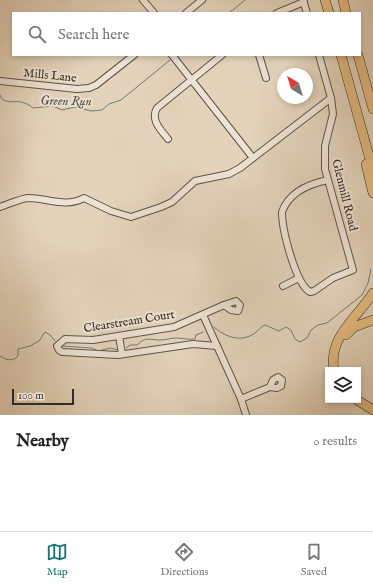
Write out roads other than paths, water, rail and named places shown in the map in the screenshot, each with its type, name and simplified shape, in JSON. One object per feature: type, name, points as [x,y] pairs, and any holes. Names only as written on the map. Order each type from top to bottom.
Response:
[{"type":"highway","points":[[325,0],[329,12]]},
{"type":"highway","points":[[343,0],[346,12]]},
{"type":"highway","points":[[341,56],[373,170]]},
{"type":"highway","points":[[358,56],[373,109]]},
{"type":"highway","points":[[349,83],[373,193]]},
{"type":"highway","points":[[334,367],[333,356],[337,340],[373,293]]},
{"type":"highway","points":[[340,367],[338,355],[343,339],[354,327],[373,320]]},
{"type":"highway","points":[[361,396],[373,403]]},
{"type":"highway","points":[[361,402],[373,410]]},
{"type":"street","points":[[143,0],[153,12]]},
{"type":"street","points":[[187,12],[202,0]]},
{"type":"street","points":[[279,12],[304,1],[307,12]]},
{"type":"street","name":"Mills Lane","points":[[0,81],[77,89],[89,88],[96,85],[133,56]]},
{"type":"street","points":[[173,56],[253,158]]},
{"type":"street","points":[[168,139],[155,121],[155,111],[163,102],[221,56]]},
{"type":"street","points":[[259,56],[266,78]]},
{"type":"street","name":"Glenmill Road","points":[[299,278],[305,288],[312,292],[333,278],[353,270],[328,180],[324,157],[332,119],[331,98],[319,56]]},
{"type":"street","points":[[0,207],[26,198],[54,200],[67,204],[84,198],[111,211],[131,217],[162,207],[172,202],[191,184],[200,180],[228,174],[240,168],[331,98]]},
{"type":"street","points":[[283,286],[299,278],[289,248],[282,212],[288,200],[300,190],[328,180]]},
{"type":"street","name":"Clearstream Court","points":[[217,346],[193,344],[122,354],[62,352],[57,346],[61,340],[65,339],[89,340],[174,327],[224,305]]},
{"type":"street","points":[[203,315],[241,399],[246,415]]},
{"type":"street","points":[[119,336],[122,354]]},
{"type":"street","points":[[241,399],[270,387]]},
{"type":"waterway","name":"Green Run","points":[[230,12],[245,0]]},
{"type":"waterway","name":"Green Run","points":[[0,95],[2,99],[6,101],[28,104],[33,108],[53,106],[62,110],[75,107],[91,111],[102,110],[109,104],[121,100],[170,60]]},
{"type":"waterway","points":[[214,327],[223,334],[233,338],[244,338],[250,336],[265,325],[279,331],[286,327],[291,330],[295,339],[300,342],[307,338],[311,330],[318,325],[327,323],[362,295],[368,283],[371,269]]},
{"type":"waterway","points":[[0,356],[12,360],[16,358],[18,356],[18,349],[30,346],[39,341],[45,332],[55,341]]},
{"type":"waterway","points":[[126,348],[130,345],[137,345],[143,340],[148,339],[195,339],[196,335],[203,332]]},
{"type":"waterway","points":[[62,346],[92,348],[98,351],[110,348],[118,350]]}]
